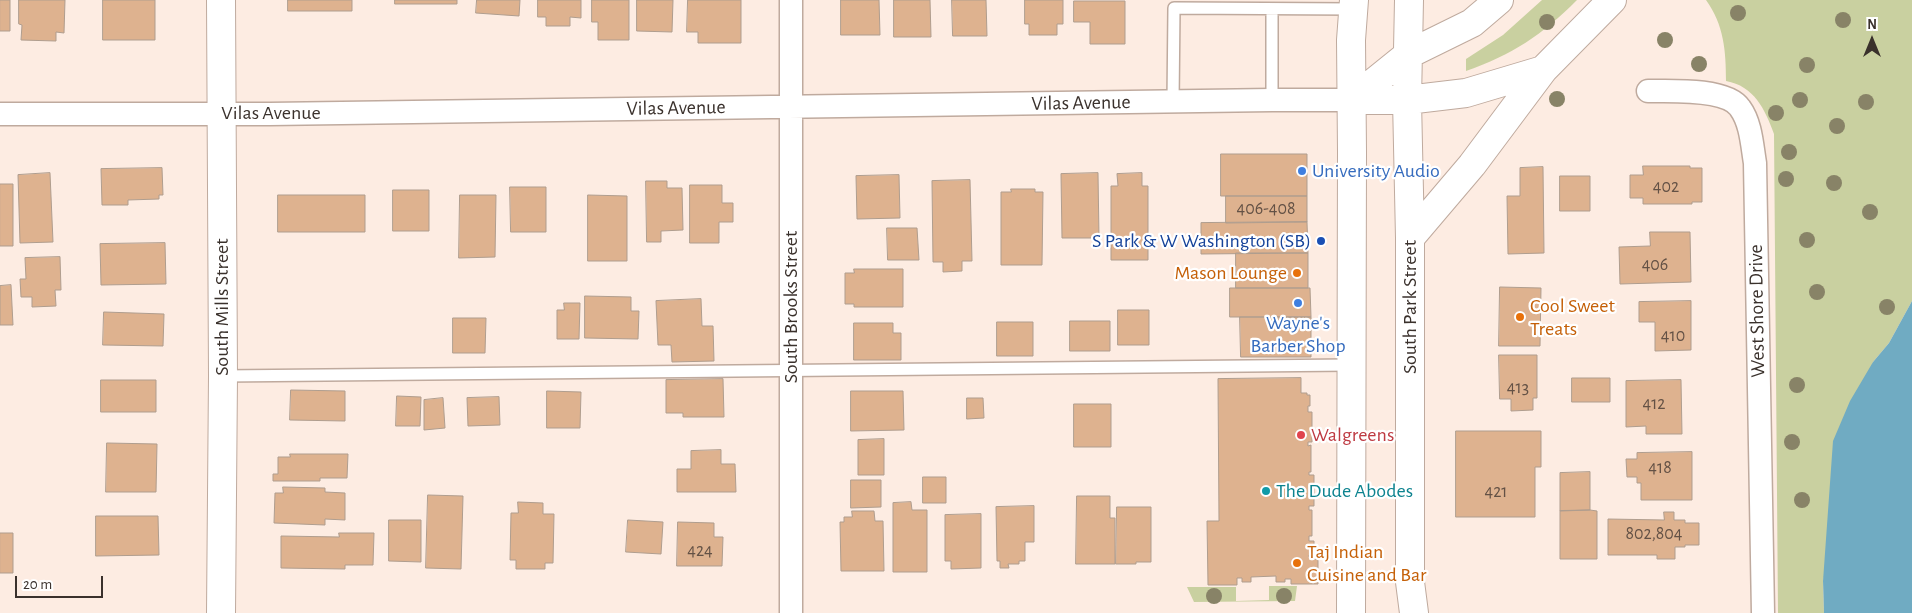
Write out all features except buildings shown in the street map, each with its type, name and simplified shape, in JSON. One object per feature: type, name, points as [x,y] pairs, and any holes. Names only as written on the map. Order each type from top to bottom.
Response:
[{"type":"main road","name":"South Mills Street","points":[[221,0],[223,376],[221,613]]},
{"type":"main road","name":"South Park Street","points":[[1409,0],[1410,572],[1414,613]]},
{"type":"main road","points":[[1352,100],[1408,54],[1472,23],[1499,0]]},
{"type":"main road","points":[[1410,238],[1472,165],[1543,70],[1612,0]]},
{"type":"main road","points":[[1351,613],[1351,40],[1354,4]]},
{"type":"main road","points":[[1352,100],[1408,100],[1466,93],[1543,70]]},
{"type":"street","name":"South Brooks Street","points":[[791,0],[791,613]]},
{"type":"street","name":"West Shore Drive","points":[[1648,91],[1682,91],[1721,95],[1740,106],[1750,131],[1755,163],[1763,613]]},
{"type":"street","name":"Vilas Avenue","points":[[0,114],[222,114],[1352,100]]},
{"type":"lane","points":[[1173,102],[1174,8],[1225,4],[1272,8],[1354,4]]},
{"type":"lane","points":[[1272,8],[1272,100]]},
{"type":"lane","points":[[223,376],[1350,365]]},
{"type":"green space","points":[[1542,0],[1577,0],[1551,24],[1526,43],[1483,65],[1466,71],[1466,59],[1503,35]]},
{"type":"green space","points":[[1706,0],[1912,0],[1912,301],[1889,343],[1873,362],[1823,581],[1824,613],[1778,613],[1774,134],[1767,116],[1751,93],[1736,84],[1726,81],[1723,39],[1717,19]]},
{"type":"green space","points":[[1269,586],[1297,586],[1295,601],[1194,602],[1187,587],[1236,587],[1236,601],[1269,600]]},
{"type":"water","points":[[1912,301],[1912,613],[1824,613],[1823,581],[1833,441],[1850,401],[1873,362],[1889,343]]},
{"type":"place","name":"University Audio","points":[[1302,171]]},
{"type":"place","name":"S Park & W Washington (SB)","points":[[1321,241]]},
{"type":"place","name":"Mason Lounge","points":[[1297,273]]},
{"type":"place","name":"Wayne's Barber Shop","points":[[1298,303]]},
{"type":"place","name":"Cool Sweet Treats","points":[[1520,317]]},
{"type":"place","name":"Walgreens","points":[[1301,435]]},
{"type":"place","name":"The Dude Abodes","points":[[1266,491]]},
{"type":"place","name":"Taj Indian Cuisine and Bar","points":[[1297,563]]}]
